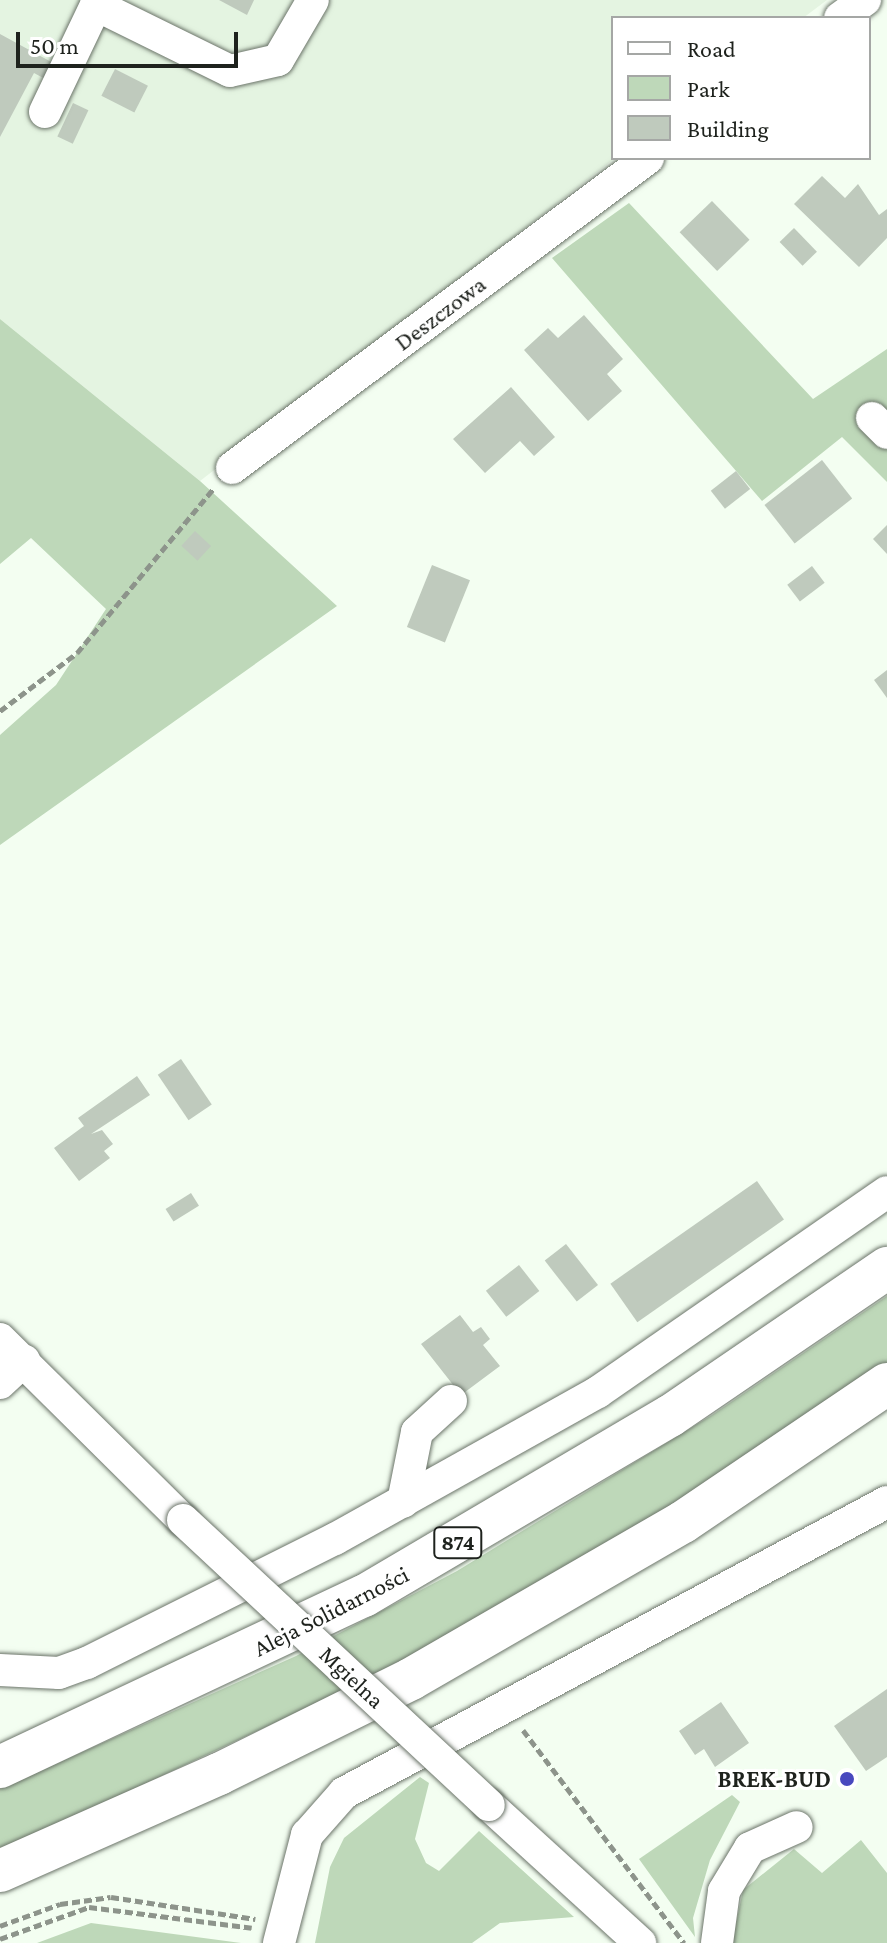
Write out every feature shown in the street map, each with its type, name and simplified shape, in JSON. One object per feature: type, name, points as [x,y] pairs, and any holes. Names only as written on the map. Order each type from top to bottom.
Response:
[{"type":"main road","name":"Aleja Solidarności","points":[[0,1767],[364,1596],[670,1416],[887,1268]]},
{"type":"main road","points":[[0,1871],[219,1774],[411,1679],[683,1522],[887,1384]]},
{"type":"street","points":[[45,112],[92,2],[230,71],[278,60],[313,0]]},
{"type":"street","points":[[843,16],[865,0]]},
{"type":"street","name":"Deszczowa","points":[[232,468],[645,160]]},
{"type":"street","points":[[0,1670],[59,1673],[87,1663],[403,1502],[598,1392],[887,1192]]},
{"type":"street","name":"Mgielna","points":[[0,1339],[183,1520],[640,1943]]},
{"type":"street","points":[[0,1383],[24,1361]]},
{"type":"street","points":[[403,1502],[417,1432],[451,1401]]},
{"type":"street","points":[[266,1931],[302,1848],[344,1793],[887,1502]]},
{"type":"street","points":[[717,1943],[724,1891],[750,1848],[797,1827]]},
{"type":"path","points":[[0,711],[77,653],[232,468]]},
{"type":"path","points":[[516,1721],[684,1943]]},
{"type":"path","points":[[0,1926],[60,1904],[111,1897],[266,1931]]},
{"type":"path","points":[[0,1939],[89,1907],[266,1931]]},
{"type":"shaded area","points":[[0,0],[827,0],[806,16],[611,16],[612,160],[200,481],[0,319]]},
{"type":"green space","points":[[629,203],[813,399],[887,349],[887,482],[842,437],[762,501],[552,258]]},
{"type":"green space","points":[[0,319],[200,481],[337,606],[0,845],[0,735],[56,685],[106,609],[31,538],[0,564]]},
{"type":"green space","points":[[887,1296],[887,1370],[855,1394],[459,1636],[0,1852],[0,1789],[296,1656],[457,1571],[712,1415]]},
{"type":"green space","points":[[420,1777],[429,1783],[415,1839],[426,1863],[439,1871],[479,1831],[574,1917],[500,1923],[472,1943],[315,1943],[330,1867],[344,1838]]},
{"type":"green space","points":[[732,1795],[740,1802],[710,1860],[693,1918],[695,1937],[639,1859]]},
{"type":"green space","points":[[861,1840],[887,1873],[887,1943],[732,1943],[743,1890],[794,1849],[822,1873]]},
{"type":"green space","points":[[91,1923],[241,1943],[37,1943]]},
{"type":"building","points":[[219,0],[254,0],[247,15]]},
{"type":"building","points":[[0,34],[55,64],[47,80],[34,73],[0,137]]},
{"type":"building","points":[[115,69],[148,86],[134,113],[101,96]]},
{"type":"building","points":[[73,103],[88,110],[73,144],[57,137]]},
{"type":"building","points":[[822,176],[845,198],[858,184],[879,215],[887,209],[887,238],[859,267],[794,204]]},
{"type":"building","points":[[712,201],[750,240],[717,271],[680,232]]},
{"type":"building","points":[[794,228],[817,252],[803,266],[780,242]]},
{"type":"building","points":[[584,315],[623,359],[607,374],[622,391],[588,421],[524,350],[548,328],[558,338]]},
{"type":"building","points":[[511,387],[555,437],[534,456],[520,441],[485,473],[453,439]]},
{"type":"building","points":[[822,460],[852,499],[795,544],[764,505]]},
{"type":"building","points":[[736,471],[750,489],[725,509],[711,491]]},
{"type":"building","points":[[887,525],[887,554],[873,539]]},
{"type":"building","points":[[195,531],[211,546],[197,561],[181,546]]},
{"type":"building","points":[[432,565],[470,580],[445,642],[407,627]]},
{"type":"building","points":[[812,566],[825,583],[800,601],[787,585]]},
{"type":"building","points":[[887,670],[887,698],[874,680]]},
{"type":"building","points":[[181,1059],[212,1105],[189,1120],[158,1075]]},
{"type":"building","points":[[137,1076],[150,1095],[91,1134],[102,1130],[113,1144],[104,1151],[110,1158],[79,1181],[54,1148],[84,1126],[78,1118]]},
{"type":"building","points":[[757,1181],[784,1220],[637,1322],[610,1284]]},
{"type":"building","points":[[191,1193],[199,1206],[174,1222],[166,1209]]},
{"type":"building","points":[[566,1244],[598,1285],[577,1302],[545,1261]]},
{"type":"building","points":[[519,1265],[539,1291],[506,1317],[486,1291]]},
{"type":"building","points":[[460,1315],[473,1332],[481,1327],[490,1339],[483,1345],[500,1366],[461,1395],[421,1344]]},
{"type":"building","points":[[887,1689],[887,1757],[866,1771],[834,1726]]},
{"type":"building","points":[[721,1702],[749,1743],[715,1767],[704,1749],[695,1755],[679,1731]]},
{"type":"place","name":"BREK-BUD","points":[[847,1779]]}]
